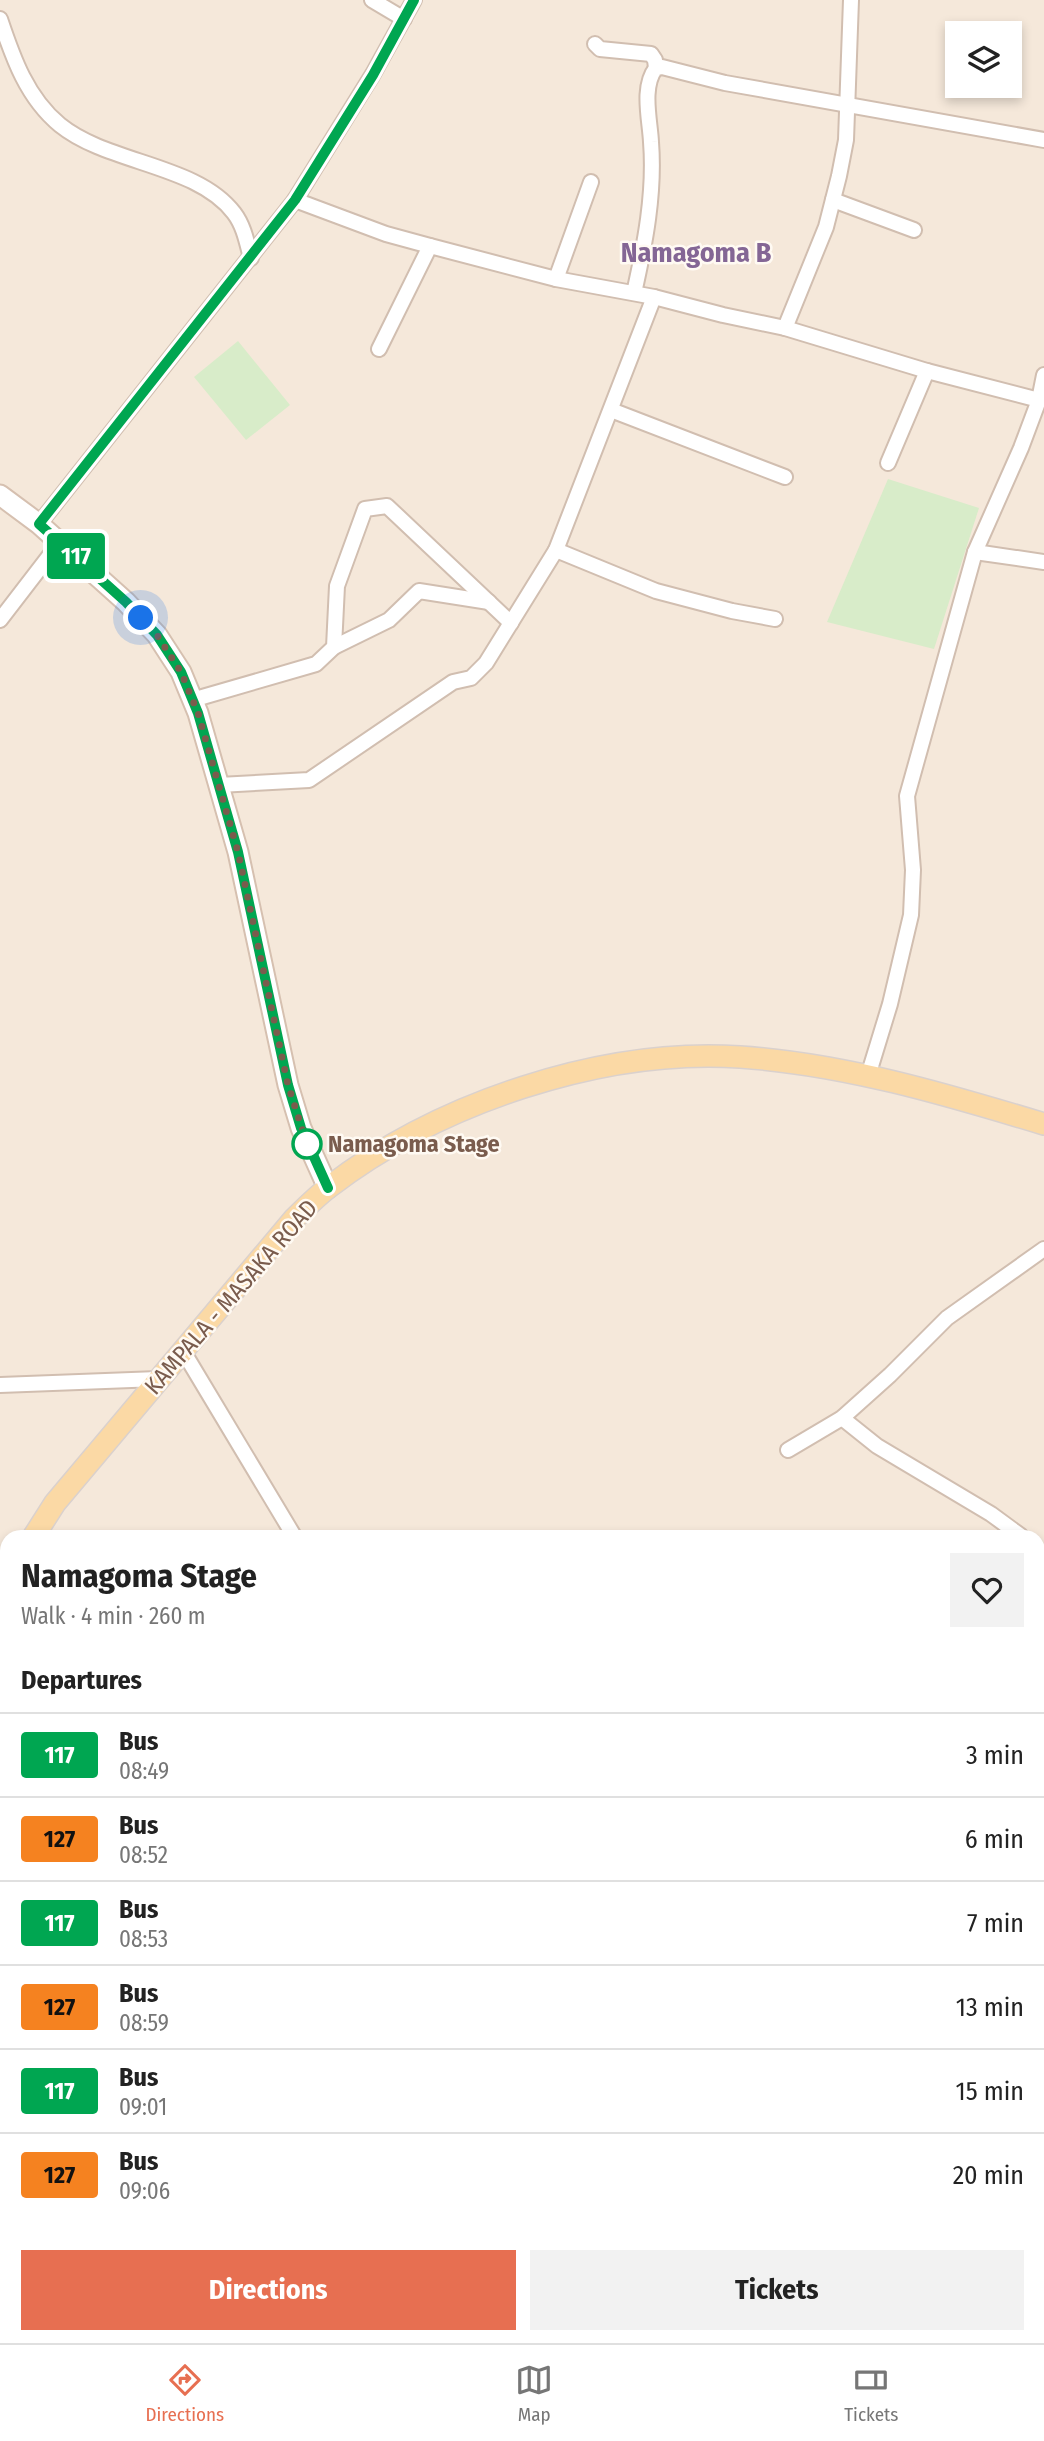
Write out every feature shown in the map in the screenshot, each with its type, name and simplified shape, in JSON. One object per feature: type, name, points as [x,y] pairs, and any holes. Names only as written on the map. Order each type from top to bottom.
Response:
[{"type":"main road","points":[[0,495],[39,524],[126,602],[157,635],[181,672],[219,785],[238,852],[288,1085],[301,1128],[328,1188]]},
{"type":"main road","name":"KAMPALA - MASAKA ROAD","points":[[38,1530],[55,1503],[294,1219],[328,1188],[388,1147],[443,1119],[531,1087],[613,1065],[671,1056],[740,1057],[868,1076],[945,1094],[1044,1124]]},
{"type":"street","points":[[372,0],[404,19]]},
{"type":"street","points":[[39,524],[295,200],[373,75],[414,0]]},
{"type":"street","points":[[785,328],[826,227],[846,140],[851,0]]},
{"type":"street","points":[[0,19],[15,62],[29,89],[60,125],[100,147],[210,191],[235,214],[242,226],[251,258]]},
{"type":"street","points":[[595,44],[600,49],[651,54],[656,68]]},
{"type":"street","points":[[634,293],[648,228],[652,147],[649,76],[656,68],[662,67],[725,83],[1044,140]]},
{"type":"street","points":[[556,279],[591,182]]},
{"type":"street","points":[[295,200],[386,234],[556,279],[654,297],[785,328],[927,371],[1041,395]]},
{"type":"street","points":[[833,200],[914,230]]},
{"type":"street","points":[[379,349],[430,246]]},
{"type":"street","points":[[219,785],[309,780],[453,682],[471,678],[486,663],[556,550],[654,297]]},
{"type":"street","points":[[888,463],[927,371]]},
{"type":"street","points":[[868,1076],[890,1004],[911,915],[913,870],[908,796],[975,552],[1021,448],[1041,395],[1044,375]]},
{"type":"street","points":[[611,410],[785,477]]},
{"type":"street","points":[[334,647],[337,586],[365,509],[387,506],[511,623]]},
{"type":"street","points":[[0,620],[60,542]]},
{"type":"street","points":[[556,550],[656,591],[775,619]]},
{"type":"street","points":[[975,552],[1044,562]]},
{"type":"street","points":[[192,700],[316,664],[334,647],[389,620],[419,591],[489,602]]},
{"type":"street","points":[[788,1450],[842,1418],[947,1318],[1044,1250]]},
{"type":"street","points":[[183,1351],[290,1530]]},
{"type":"street","points":[[0,1385],[158,1379]]},
{"type":"street","points":[[842,1418],[877,1446],[1012,1530]]},
{"type":"shaded area","points":[[0,0],[1044,0],[1044,1530],[0,1530]]},
{"type":"green space","points":[[238,341],[290,405],[246,440],[194,377]]},
{"type":"green space","points":[[888,479],[979,508],[934,649],[827,622]]},
{"type":"bus line","name":"117","points":[[328,1188],[301,1128],[288,1085],[272,1021],[238,852],[198,713],[181,672],[157,635],[126,602],[39,524],[295,200],[373,75],[414,0]]},
{"type":"place","name":"Namagoma Stage","points":[[307,1144]]},
{"type":"district","name":"Namagoma B","points":[[696,252]]},
{"type":"route","points":[[141,618],[157,635],[181,672],[198,713],[238,852],[272,1021],[288,1085],[307,1144]]}]
